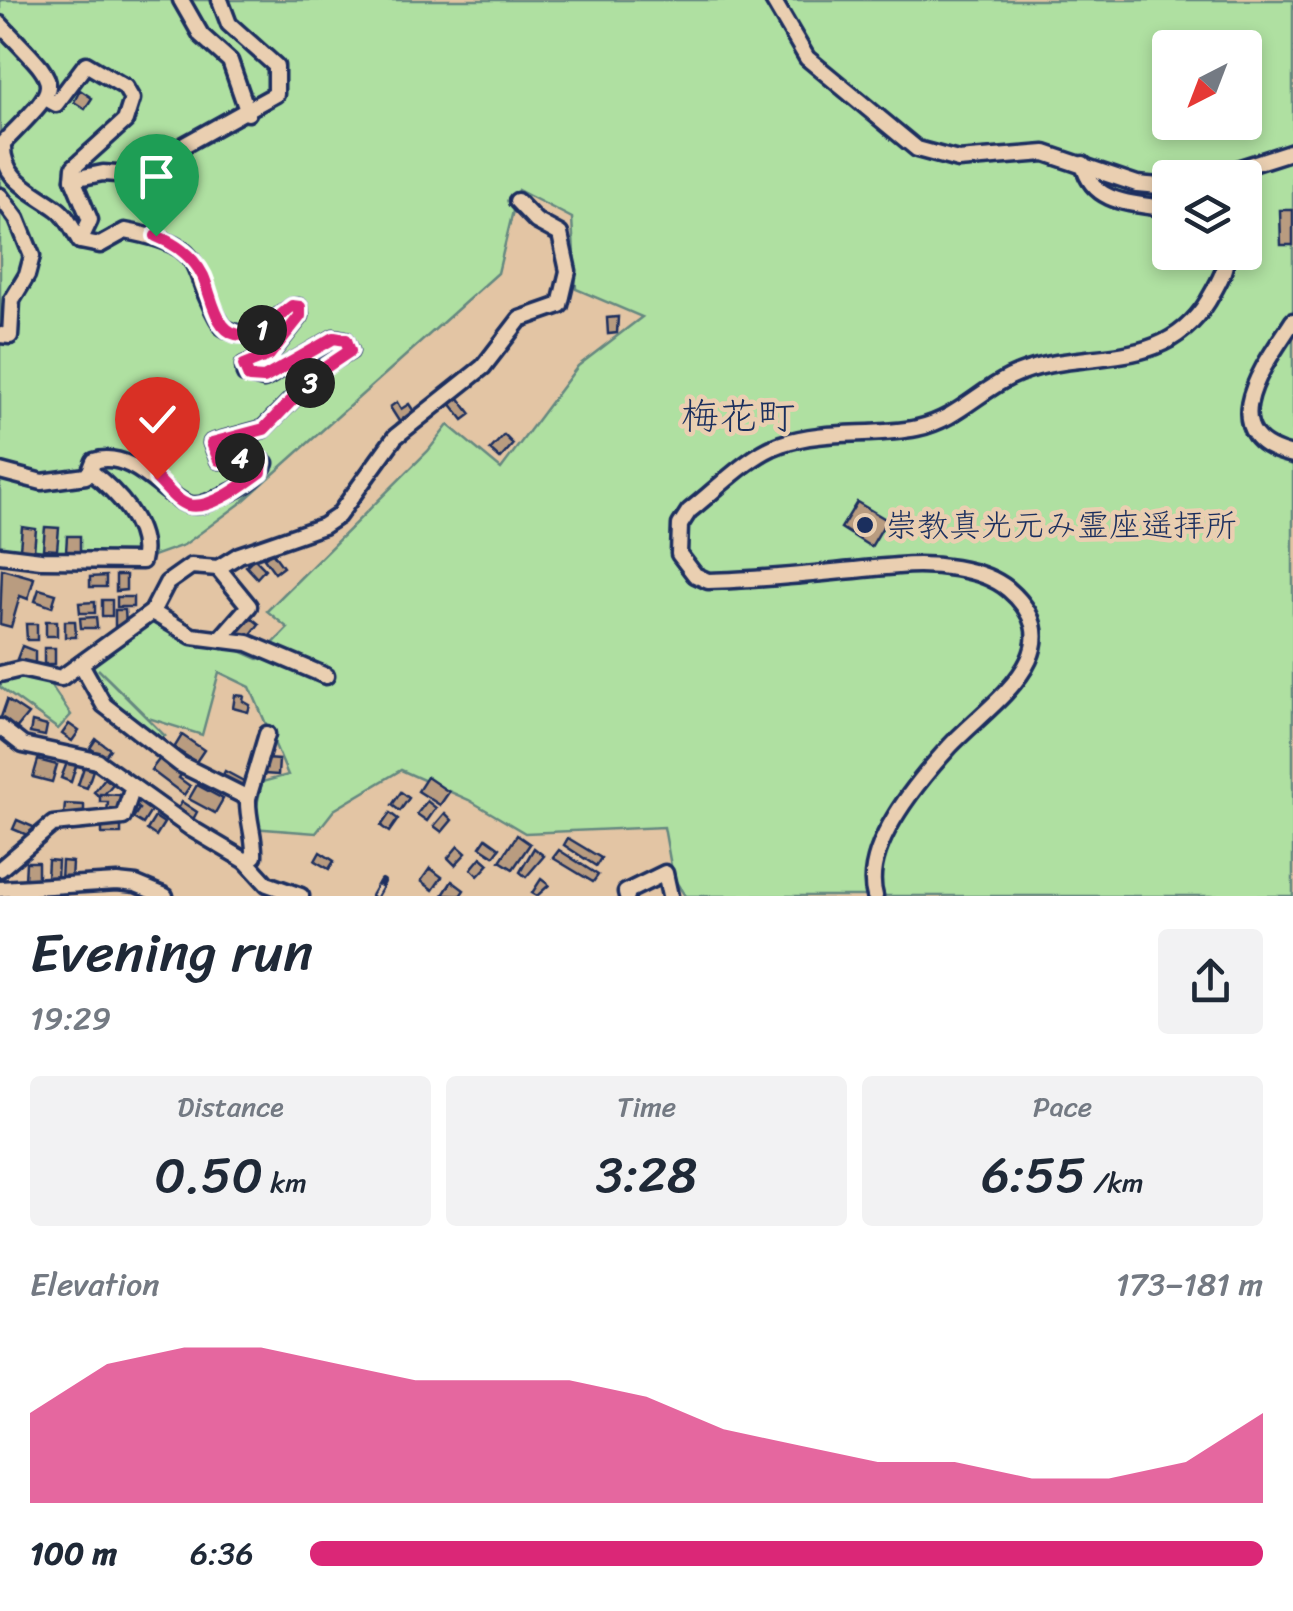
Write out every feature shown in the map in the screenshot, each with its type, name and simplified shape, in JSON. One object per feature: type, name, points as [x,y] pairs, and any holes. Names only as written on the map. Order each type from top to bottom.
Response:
[{"type":"street","points":[[181,0],[201,36],[230,61],[248,113]]},
{"type":"street","points":[[74,179],[103,173],[130,175],[248,113],[276,94],[279,74],[271,59],[229,24],[220,0]]},
{"type":"street","points":[[772,0],[807,58],[917,149],[958,160],[1045,153],[1137,184],[1152,185]]},
{"type":"street","points":[[782,18],[784,0]]},
{"type":"street","points":[[0,24],[45,73],[47,99]]},
{"type":"street","points":[[47,99],[56,104],[86,64],[125,87],[132,99],[125,122],[78,161],[74,179],[90,220],[80,241]]},
{"type":"street","points":[[0,471],[42,482],[86,476],[94,461],[108,458],[157,479],[180,501],[195,506],[239,488],[261,472],[262,459],[219,460],[212,443],[264,429],[320,371],[350,351],[346,340],[334,338],[264,378],[254,379],[246,374],[244,365],[269,355],[300,316],[300,307],[292,306],[254,333],[238,334],[222,326],[202,274],[172,242],[125,231],[100,245],[80,241],[64,215],[25,189],[8,170],[1,144],[47,99]]},
{"type":"street","points":[[1262,162],[1293,152]]},
{"type":"street","points":[[1083,164],[1087,180],[1109,200],[1152,207]]},
{"type":"street","points":[[0,196],[17,220],[32,256],[27,276],[12,300],[10,336],[0,335]]},
{"type":"street","points":[[0,674],[21,669],[60,678],[152,612],[174,577],[191,566],[218,568],[239,554],[323,526],[338,516],[395,437],[483,367],[527,314],[560,305],[568,270],[560,234],[536,221],[516,202]]},
{"type":"street","points":[[875,896],[870,880],[876,849],[949,747],[1014,688],[1024,670],[1034,643],[1023,605],[1000,583],[980,574],[919,564],[708,582],[679,554],[680,524],[689,511],[781,444],[916,428],[944,420],[1010,377],[1067,363],[1126,357],[1165,344],[1182,332],[1204,306],[1224,270]]},
{"type":"street","points":[[1293,321],[1252,386],[1248,400],[1252,428],[1260,439],[1293,455]]},
{"type":"street","points":[[0,555],[41,560],[142,561],[142,545],[129,510],[110,484],[90,471]]},
{"type":"street","points":[[218,568],[249,606],[220,639]]},
{"type":"street","points":[[152,612],[192,636],[248,643],[326,676]]},
{"type":"street","points":[[81,664],[104,705],[180,764],[248,798]]},
{"type":"street","points":[[0,727],[23,745],[96,761],[246,861],[267,884],[301,896]]},
{"type":"street","points":[[246,861],[254,856],[255,840],[248,798],[267,734]]},
{"type":"street","points":[[0,869],[44,836],[53,824],[123,818],[133,787]]},
{"type":"street","points":[[627,896],[626,892],[665,873],[670,896]]},
{"type":"street","points":[[0,889],[118,882],[136,884],[164,896]]},
{"type":"green space","points":[[0,0],[1293,0],[1293,896],[685,896],[673,877],[664,827],[525,833],[469,800],[401,770],[334,810],[316,833],[252,828],[262,782],[288,775],[250,687],[219,672],[202,735],[148,718],[98,669],[165,736],[153,742],[76,676],[104,639],[152,612],[258,659],[288,628],[267,611],[428,451],[448,425],[501,469],[578,366],[642,317],[576,289],[572,218],[518,190],[498,273],[241,503],[184,545],[139,561],[0,552]]},
{"type":"green space","points":[[3,672],[48,681],[71,715],[58,729],[0,687]]},
{"type":"building","points":[[80,90],[92,98],[85,109],[74,102]]},
{"type":"building","points":[[1280,210],[1293,210],[1293,245],[1281,245]]},
{"type":"building","points":[[618,317],[617,333],[608,334],[607,318]]},
{"type":"building","points":[[458,397],[471,414],[463,420],[450,403]]},
{"type":"building","points":[[397,402],[401,409],[409,404],[417,416],[402,426],[390,407]]},
{"type":"building","points":[[504,435],[513,444],[500,459],[490,450]]},
{"type":"building","points":[[857,502],[887,520],[871,547],[841,528]]},
{"type":"building","points":[[22,527],[36,529],[34,551],[20,549]]},
{"type":"building","points":[[45,527],[59,528],[57,550],[43,549]]},
{"type":"building","points":[[67,536],[80,536],[80,553],[66,552]]},
{"type":"building","points":[[272,552],[283,567],[275,573],[264,558]]},
{"type":"building","points":[[254,558],[265,569],[257,578],[246,566]]},
{"type":"building","points":[[2,569],[34,578],[28,599],[20,596],[11,627],[0,624]]},
{"type":"building","points":[[116,575],[126,575],[126,590],[116,591]]},
{"type":"building","points":[[106,576],[106,587],[90,587],[90,577]]},
{"type":"building","points":[[39,589],[56,594],[52,607],[35,601]]},
{"type":"building","points":[[117,597],[133,597],[133,607],[117,607]]},
{"type":"building","points":[[102,600],[112,600],[112,616],[102,616]]},
{"type":"building","points":[[95,602],[95,613],[80,613],[79,603]]},
{"type":"building","points":[[115,610],[125,610],[126,625],[115,626]]},
{"type":"building","points":[[249,616],[259,624],[248,638],[238,631]]},
{"type":"building","points":[[96,617],[97,628],[81,628],[80,618]]},
{"type":"building","points":[[46,621],[57,621],[57,636],[46,636]]},
{"type":"building","points":[[65,621],[75,621],[76,637],[65,637]]},
{"type":"building","points":[[26,624],[37,624],[37,640],[27,640]]},
{"type":"building","points":[[22,646],[35,651],[35,666],[17,659]]},
{"type":"building","points":[[44,648],[55,648],[55,664],[44,664]]},
{"type":"building","points":[[235,695],[244,696],[243,701],[250,705],[248,712],[233,708]]},
{"type":"building","points":[[7,700],[28,714],[15,730],[0,720]]},
{"type":"building","points":[[32,722],[47,726],[45,736],[30,733]]},
{"type":"building","points":[[69,724],[79,731],[72,741],[62,734]]},
{"type":"building","points":[[182,735],[204,750],[196,762],[174,748]]},
{"type":"building","points":[[96,739],[110,749],[104,758],[90,748]]},
{"type":"building","points":[[161,757],[182,773],[179,778],[190,786],[184,795],[151,770]]},
{"type":"building","points":[[265,759],[279,760],[278,775],[264,774]]},
{"type":"building","points":[[38,760],[57,765],[52,782],[33,777]]},
{"type":"building","points":[[68,760],[77,763],[71,782],[61,778]]},
{"type":"building","points":[[84,767],[93,770],[87,788],[78,785]]},
{"type":"building","points":[[225,771],[251,785],[246,794],[220,781]]},
{"type":"building","points":[[427,777],[449,792],[440,805],[418,791]]},
{"type":"building","points":[[105,778],[113,784],[101,798],[94,792]]},
{"type":"building","points":[[197,785],[223,799],[215,813],[189,799]]},
{"type":"building","points":[[401,792],[409,798],[400,811],[392,805]]},
{"type":"building","points":[[100,794],[120,795],[119,814],[107,813],[108,802],[100,802]]},
{"type":"building","points":[[136,798],[153,808],[143,824],[133,818],[139,809],[132,804]]},
{"type":"building","points":[[427,801],[436,808],[427,821],[417,814]]},
{"type":"building","points":[[182,802],[197,812],[190,825],[174,815]]},
{"type":"building","points":[[65,804],[84,805],[84,815],[64,814]]},
{"type":"building","points":[[390,813],[398,819],[389,832],[381,826]]},
{"type":"building","points":[[445,813],[452,820],[442,832],[434,826]]},
{"type":"building","points":[[155,817],[164,823],[156,836],[147,830]]},
{"type":"building","points":[[17,820],[38,829],[32,837],[13,829]]},
{"type":"building","points":[[102,824],[121,824],[121,834],[102,834]]},
{"type":"building","points":[[517,835],[530,844],[513,869],[500,861]]},
{"type":"building","points":[[486,838],[500,848],[494,856],[480,847]]},
{"type":"building","points":[[568,838],[601,858],[596,866],[564,845]]},
{"type":"building","points":[[458,846],[466,853],[455,865],[448,858]]},
{"type":"building","points":[[534,848],[544,856],[526,877],[520,872]]},
{"type":"building","points":[[559,850],[598,875],[593,882],[553,858]]},
{"type":"building","points":[[320,852],[334,861],[329,869],[315,861]]},
{"type":"building","points":[[481,857],[489,864],[478,876],[471,869]]},
{"type":"building","points":[[48,860],[58,861],[57,880],[47,879]]},
{"type":"building","points":[[62,861],[72,862],[71,881],[61,880]]},
{"type":"building","points":[[26,862],[38,862],[38,881],[25,880]]},
{"type":"building","points":[[430,868],[442,877],[433,890],[421,881]]},
{"type":"building","points":[[541,879],[549,885],[537,896],[532,893]]},
{"type":"building","points":[[452,881],[464,890],[460,896],[443,895]]},
{"type":"railway","points":[[374,896],[382,882]]},
{"type":"place","name":"崇教真光元み霊座遥拝所","points":[[865,525]]},
{"type":"district","name":"梅花町","points":[[738,416]]},
{"type":"route","points":[[156,236],[172,242],[202,274],[218,321],[230,331],[254,333],[292,306],[300,307],[300,316],[269,355],[244,365],[249,377],[264,378],[334,338],[346,340],[350,351],[320,371],[298,399],[264,429],[212,443],[213,454],[219,460],[256,456],[265,463],[261,472],[239,488],[195,506],[180,501],[157,479]]}]
